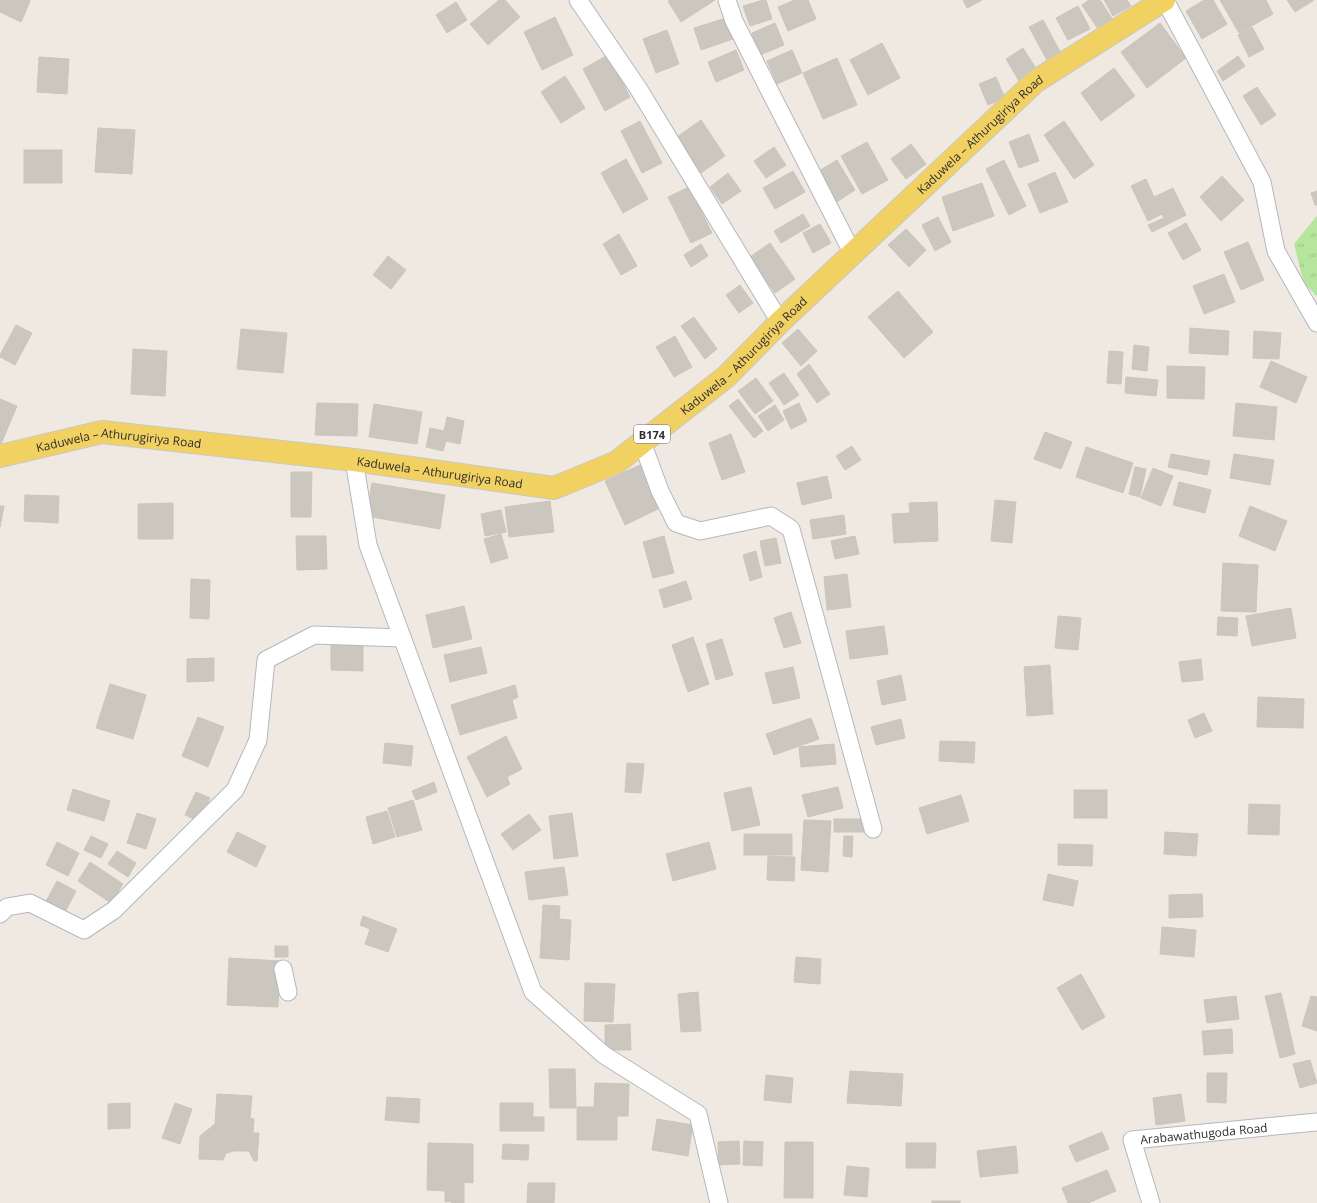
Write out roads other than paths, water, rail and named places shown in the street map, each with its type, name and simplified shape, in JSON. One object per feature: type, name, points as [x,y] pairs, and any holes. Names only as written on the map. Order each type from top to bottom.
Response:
[{"type":"main road","name":"Kaduwela – Athurugiriya Road","points":[[0,456],[102,432],[354,460],[554,488],[617,462],[727,376],[780,322],[1036,81],[1154,3]]},
{"type":"street","points":[[578,0],[638,88],[780,322]]},
{"type":"street","points":[[727,0],[734,21],[852,254]]},
{"type":"street","points":[[1154,3],[1262,182],[1276,251],[1317,323]]},
{"type":"street","points":[[642,442],[660,491],[676,523],[700,532],[771,516],[791,529],[873,829]]},
{"type":"street","points":[[354,460],[368,545],[533,992],[604,1055],[698,1114],[719,1203]]},
{"type":"street","points":[[0,914],[8,907],[30,903],[84,930],[114,910],[235,790],[258,740],[266,660],[314,635],[402,638]]},
{"type":"street","points":[[283,969],[288,992]]},
{"type":"street","name":"Arabawathugoda Road","points":[[1151,1203],[1132,1140],[1317,1122]]}]
